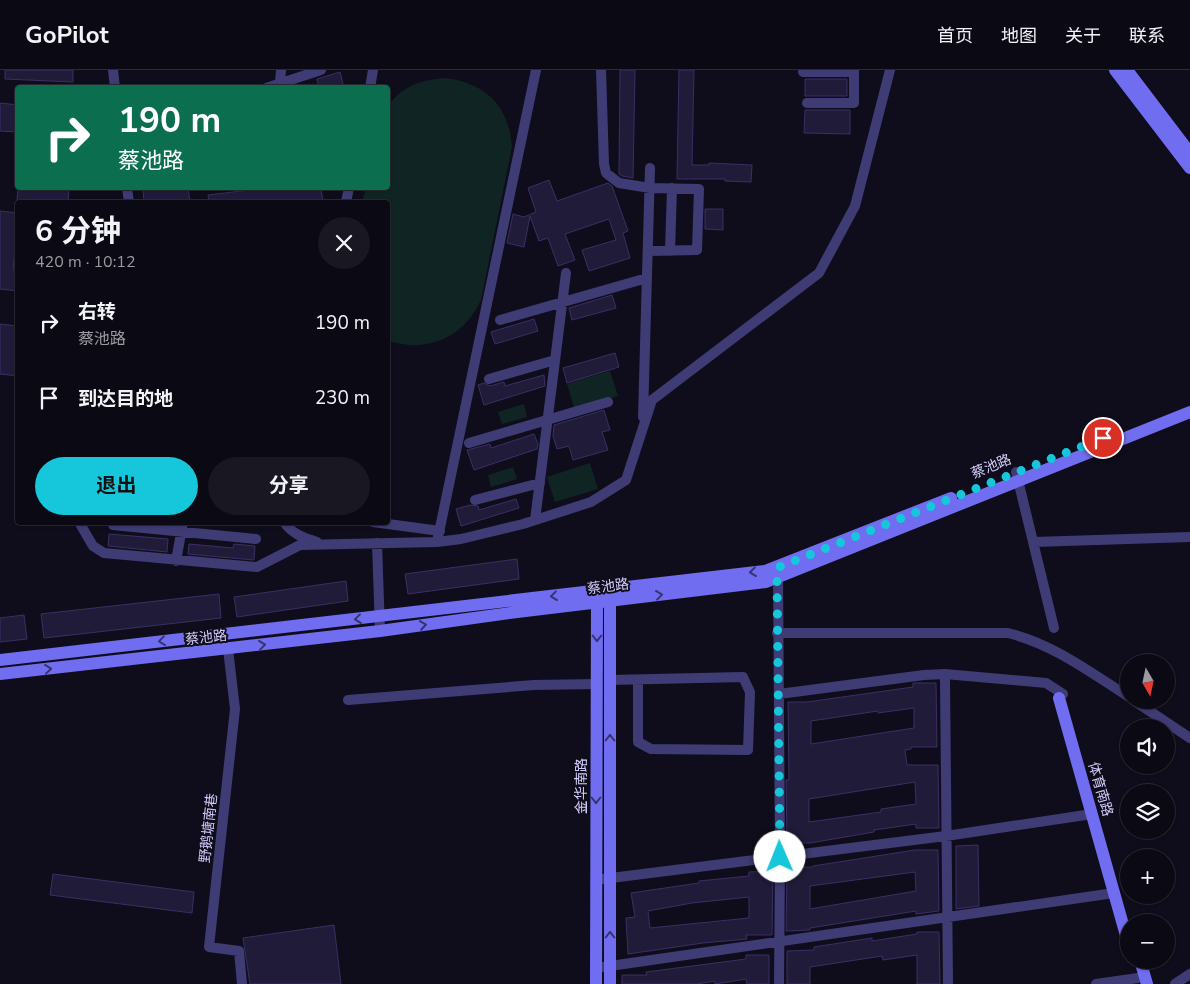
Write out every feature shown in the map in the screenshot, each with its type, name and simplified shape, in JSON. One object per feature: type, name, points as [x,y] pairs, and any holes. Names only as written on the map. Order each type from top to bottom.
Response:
[{"type":"street","points":[[113,70],[115,85]]},
{"type":"street","points":[[280,83],[281,70]]},
{"type":"street","points":[[274,85],[321,70]]},
{"type":"street","points":[[370,85],[373,70]]},
{"type":"street","points":[[438,537],[536,70]]},
{"type":"street","points":[[601,70],[604,164],[606,173],[619,183],[650,188],[699,189],[697,250],[648,251]]},
{"type":"street","points":[[387,525],[438,537],[462,539],[535,520],[591,502],[626,480],[652,400],[819,273],[855,206],[890,70]]},
{"type":"street","points":[[1115,70],[1190,168]]},
{"type":"street","points":[[1127,70],[1190,153]]},
{"type":"street","points":[[804,72],[854,71],[854,103],[807,103]]},
{"type":"street","points":[[643,428],[650,168]]},
{"type":"street","points":[[670,250],[672,188]]},
{"type":"street","points":[[535,520],[566,273]]},
{"type":"street","points":[[500,320],[647,278]]},
{"type":"street","points":[[489,379],[555,360]]},
{"type":"street","points":[[469,443],[608,402]]},
{"type":"street","name":"蔡池路","points":[[0,674],[380,631],[517,612],[766,582],[778,572],[1018,476],[1190,403]]},
{"type":"street","name":"蔡池路","points":[[1018,476],[1190,412]]},
{"type":"street","points":[[1018,476],[1054,628]]},
{"type":"street","points":[[475,500],[540,483]]},
{"type":"street","points":[[81,525],[93,546],[104,554],[257,567],[300,545],[377,543],[438,537]]},
{"type":"street","points":[[113,525],[182,527],[256,539]]},
{"type":"street","points":[[286,525],[289,530],[303,537],[325,544]]},
{"type":"street","points":[[176,561],[182,527]]},
{"type":"street","points":[[1034,542],[1190,537]]},
{"type":"street","points":[[377,543],[378,617],[380,631]]},
{"type":"street","name":"蔡池路","points":[[0,660],[765,571],[778,572]]},
{"type":"street","points":[[778,572],[779,984]]},
{"type":"street","points":[[603,590],[610,601]]},
{"type":"street","name":"金华南路","points":[[596,984],[597,603],[603,590]]},
{"type":"street","name":"金华南路","points":[[610,601],[610,984]]},
{"type":"street","points":[[777,633],[1008,633],[1027,638],[1061,653],[1120,691]]},
{"type":"street","name":"野鹅塘南巷","points":[[228,649],[235,709],[209,947],[239,951],[242,984]]},
{"type":"street","points":[[779,697],[924,675],[945,674],[1046,683],[1061,696]]},
{"type":"street","points":[[610,680],[743,677],[750,692],[748,750],[651,749],[638,742],[638,680]]},
{"type":"street","points":[[779,697],[927,679],[1008,682],[1044,687],[1061,696]]},
{"type":"street","points":[[945,679],[948,984]]},
{"type":"street","points":[[348,700],[534,685],[597,684]]},
{"type":"street","name":"体育南路","points":[[1061,696],[1120,915]]},
{"type":"street","name":"体育南路","points":[[1061,696],[1128,914]]},
{"type":"street","points":[[1146,709],[1190,738]]},
{"type":"street","points":[[596,880],[946,836],[1092,814]]},
{"type":"street","points":[[596,968],[1114,894]]},
{"type":"street","points":[[1137,969],[1142,982]]},
{"type":"street","points":[[1141,969],[1142,982]]},
{"type":"street","points":[[1175,984],[1190,974]]},
{"type":"street","points":[[1096,984],[1142,982]]},
{"type":"green space","points":[[445,78],[460,81],[483,91],[500,108],[510,132],[512,147],[481,300],[470,318],[456,332],[439,341],[414,345],[390,341],[390,200],[363,200],[365,190],[390,190],[390,103],[399,93],[413,85],[428,80]]},
{"type":"green space","points":[[610,371],[618,396],[575,410],[567,384]]},
{"type":"green space","points":[[524,404],[527,417],[502,424],[498,412]]},
{"type":"green space","points":[[590,463],[598,489],[555,502],[547,477]]},
{"type":"green space","points":[[513,467],[517,479],[491,487],[488,475]]},
{"type":"building","points":[[5,70],[73,70],[73,82],[5,79]]},
{"type":"building","points":[[620,70],[635,70],[633,178],[619,174]]},
{"type":"building","points":[[679,70],[694,70],[692,165],[709,165],[709,163],[752,165],[751,182],[725,181],[725,179],[677,179]]},
{"type":"building","points":[[340,72],[343,85],[318,85],[317,79]]},
{"type":"building","points":[[805,79],[847,79],[847,96],[805,96]]},
{"type":"building","points":[[0,103],[15,105],[15,132],[0,131]]},
{"type":"building","points":[[805,110],[850,110],[850,134],[804,133]]},
{"type":"building","points":[[549,180],[557,201],[608,183],[612,186],[628,231],[623,233],[630,258],[589,271],[582,250],[616,240],[609,219],[565,234],[575,260],[558,266],[548,238],[539,241],[530,216],[524,247],[507,243],[513,214],[524,217],[536,212],[528,188]]},
{"type":"building","points":[[18,190],[69,190],[68,200],[17,200]]},
{"type":"building","points":[[143,190],[188,190],[190,200],[144,200]]},
{"type":"building","points":[[249,190],[321,190],[323,200],[209,200],[208,195]]},
{"type":"building","points":[[705,209],[723,209],[723,230],[705,229]]},
{"type":"building","points":[[0,211],[15,213],[13,270],[15,270],[15,291],[0,289]]},
{"type":"building","points":[[612,295],[616,308],[572,320],[569,308]]},
{"type":"building","points":[[534,319],[538,331],[495,344],[491,332]]},
{"type":"building","points":[[0,324],[15,326],[15,376],[0,374]]},
{"type":"building","points":[[615,353],[619,367],[567,383],[563,368]]},
{"type":"building","points":[[544,375],[545,386],[484,405],[478,385],[484,383],[490,386],[504,382],[505,386]]},
{"type":"building","points":[[604,410],[610,430],[602,432],[608,450],[573,460],[569,446],[557,449],[553,436],[554,425]]},
{"type":"building","points":[[534,434],[538,444],[537,449],[474,470],[467,450],[490,444],[491,448]]},
{"type":"building","points":[[516,499],[519,508],[461,526],[456,509],[470,505],[478,506],[479,510]]},
{"type":"building","points":[[109,534],[168,539],[167,552],[108,546]]},
{"type":"building","points":[[189,544],[233,548],[234,544],[255,546],[254,560],[188,554]]},
{"type":"building","points":[[517,559],[519,579],[408,594],[405,574]]},
{"type":"building","points":[[346,581],[348,601],[237,617],[234,597]]},
{"type":"building","points":[[219,594],[221,618],[44,638],[41,614]]},
{"type":"building","points":[[24,615],[27,639],[0,642],[0,618]]},
{"type":"building","points":[[913,683],[936,683],[937,747],[911,747],[911,749],[905,750],[907,765],[938,765],[939,828],[916,828],[916,824],[874,830],[874,832],[810,843],[787,843],[786,780],[789,780],[788,702],[807,702],[913,687]],"holes":[[[914,708],[914,728],[811,744],[811,721],[878,711],[878,713]],[[915,782],[916,804],[881,809],[881,812],[809,822],[809,799]]]},
{"type":"building","points":[[978,845],[979,906],[956,909],[956,846]]},
{"type":"building","points":[[915,850],[938,850],[939,911],[916,914],[916,911],[810,928],[810,930],[786,931],[787,868],[813,866]],"holes":[[[915,872],[916,891],[810,909],[810,886]]]},
{"type":"building","points":[[773,871],[772,935],[746,935],[747,939],[703,943],[628,954],[626,918],[635,917],[631,893],[699,883],[699,881],[749,876],[749,872]],"holes":[[[749,897],[749,918],[650,928],[648,911],[692,903]]]},
{"type":"building","points":[[53,874],[194,892],[192,913],[50,895]]},
{"type":"building","points":[[334,925],[341,984],[250,984],[243,938]]},
{"type":"building","points":[[917,932],[939,932],[940,984],[917,984],[917,955],[883,960],[882,956],[810,967],[810,984],[787,984],[787,951],[814,950],[814,947],[872,938],[872,941],[917,934]]},
{"type":"building","points":[[746,955],[769,955],[769,984],[747,984],[746,979],[715,984],[715,981],[697,984],[622,984],[622,975],[647,975],[646,972],[746,959]]},
{"type":"route","points":[[780,857],[777,633],[777,578],[779,567],[1103,438]]}]
